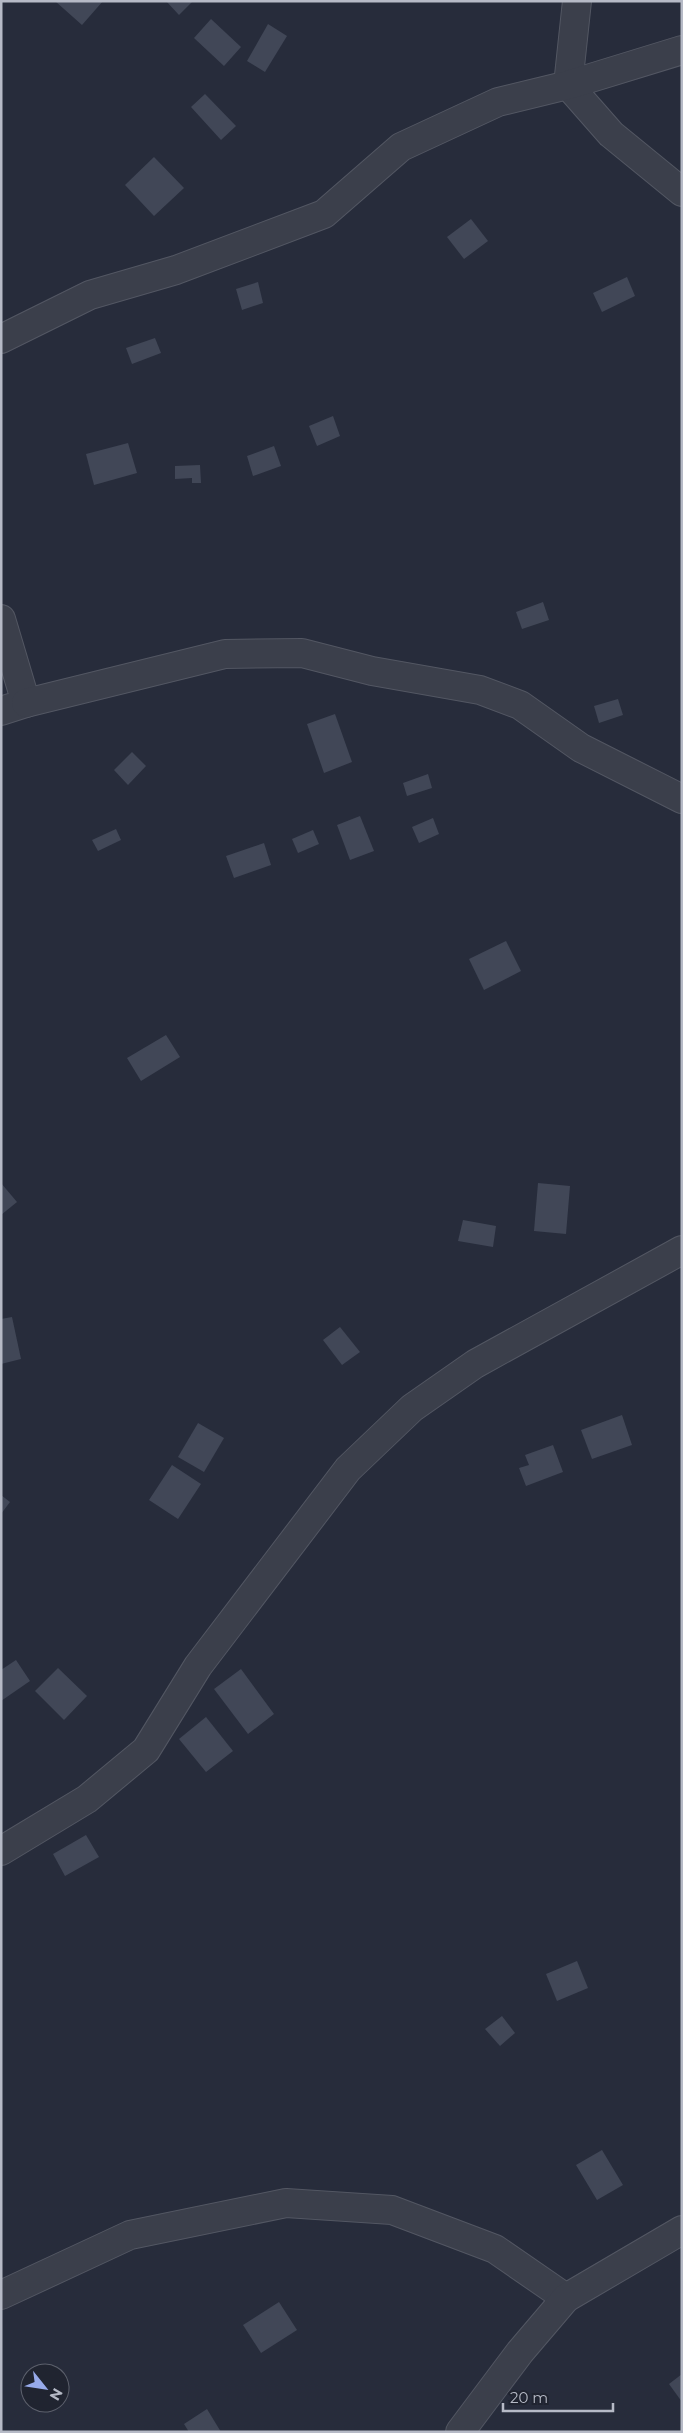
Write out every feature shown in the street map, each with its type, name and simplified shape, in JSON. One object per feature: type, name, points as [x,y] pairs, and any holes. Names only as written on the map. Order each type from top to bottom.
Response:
[{"type":"street","points":[[577,1],[568,85],[611,134],[682,192]]},
{"type":"street","points":[[1,339],[90,295],[176,270],[324,214],[401,147],[498,102],[568,85],[682,50]]},
{"type":"street","points":[[1,619],[13,707],[226,654],[302,653],[372,671],[480,690],[520,704],[581,748],[682,799]]},
{"type":"street","points":[[1,1851],[87,1799],[146,1750],[198,1666],[348,1469],[412,1408],[475,1364],[682,1250]]},
{"type":"street","points":[[1,2294],[130,2235],[286,2202],[392,2210],[495,2249],[566,2298]]},
{"type":"street","points":[[460,2432],[520,2352],[566,2298],[682,2230]]},
{"type":"building","points":[[55,1],[103,1],[82,25]]},
{"type":"building","points":[[166,1],[193,1],[179,15]]},
{"type":"building","points":[[211,19],[241,47],[224,66],[194,38]]},
{"type":"building","points":[[268,24],[287,36],[265,72],[247,61]]},
{"type":"building","points":[[205,94],[236,126],[221,140],[191,107]]},
{"type":"building","points":[[154,157],[184,188],[154,216],[125,185]]},
{"type":"building","points":[[471,219],[488,241],[464,259],[447,237]]},
{"type":"building","points":[[627,277],[635,296],[602,312],[593,293]]},
{"type":"building","points":[[258,282],[263,303],[242,310],[236,289]]},
{"type":"building","points":[[155,338],[161,353],[132,364],[126,348]]},
{"type":"building","points":[[333,416],[340,436],[317,446],[309,426]]},
{"type":"building","points":[[128,443],[137,473],[94,485],[86,454]]},
{"type":"building","points":[[274,446],[281,466],[253,476],[247,456]]},
{"type":"building","points":[[200,465],[201,483],[192,483],[192,478],[175,479],[175,466]]},
{"type":"building","points":[[543,602],[549,620],[522,629],[516,612]]},
{"type":"building","points":[[618,699],[623,715],[599,723],[594,706]]},
{"type":"building","points":[[335,714],[352,762],[324,773],[307,724]]},
{"type":"building","points":[[132,752],[146,766],[128,785],[114,770]]},
{"type":"building","points":[[428,774],[432,788],[407,796],[403,783]]},
{"type":"building","points":[[360,816],[374,851],[350,860],[337,825]]},
{"type":"building","points":[[433,818],[439,834],[419,843],[412,827]]},
{"type":"building","points":[[116,829],[121,840],[98,851],[92,840]]},
{"type":"building","points":[[313,830],[319,844],[298,853],[292,839]]},
{"type":"building","points":[[264,843],[271,865],[234,878],[226,856]]},
{"type":"building","points":[[506,941],[521,971],[484,990],[469,959]]},
{"type":"building","points":[[166,1035],[180,1057],[141,1081],[127,1058]]},
{"type":"building","points":[[1,1183],[17,1202],[1,1215]]},
{"type":"building","points":[[538,1183],[570,1186],[566,1234],[534,1231]]},
{"type":"building","points":[[463,1220],[496,1226],[493,1247],[458,1241]]},
{"type":"building","points":[[12,1317],[21,1359],[1,1364],[1,1319]]},
{"type":"building","points":[[340,1327],[360,1352],[342,1365],[323,1340]]},
{"type":"building","points":[[622,1415],[632,1445],[592,1459],[581,1430]]},
{"type":"building","points":[[198,1423],[224,1438],[204,1472],[178,1457]]},
{"type":"building","points":[[553,1445],[563,1472],[526,1486],[519,1468],[529,1465],[525,1455]]},
{"type":"building","points":[[172,1465],[201,1484],[178,1519],[149,1500]]},
{"type":"building","points":[[1,1495],[10,1502],[1,1514]]},
{"type":"building","points":[[16,1660],[30,1681],[1,1701],[1,1670]]},
{"type":"building","points":[[58,1668],[87,1696],[64,1720],[35,1691]]},
{"type":"building","points":[[241,1669],[274,1714],[248,1734],[214,1689]]},
{"type":"building","points":[[206,1717],[233,1751],[206,1772],[179,1739]]},
{"type":"building","points":[[86,1835],[99,1857],[65,1876],[53,1854]]},
{"type":"building","points":[[577,1961],[588,1988],[557,2001],[546,1974]]},
{"type":"building","points":[[502,2016],[515,2033],[500,2046],[485,2029]]},
{"type":"building","points":[[602,2150],[623,2185],[597,2200],[576,2165]]},
{"type":"building","points":[[279,2302],[297,2330],[261,2353],[243,2325]]},
{"type":"building","points":[[682,2374],[682,2402],[669,2384]]},
{"type":"building","points":[[207,2409],[221,2432],[189,2432],[184,2424]]}]
